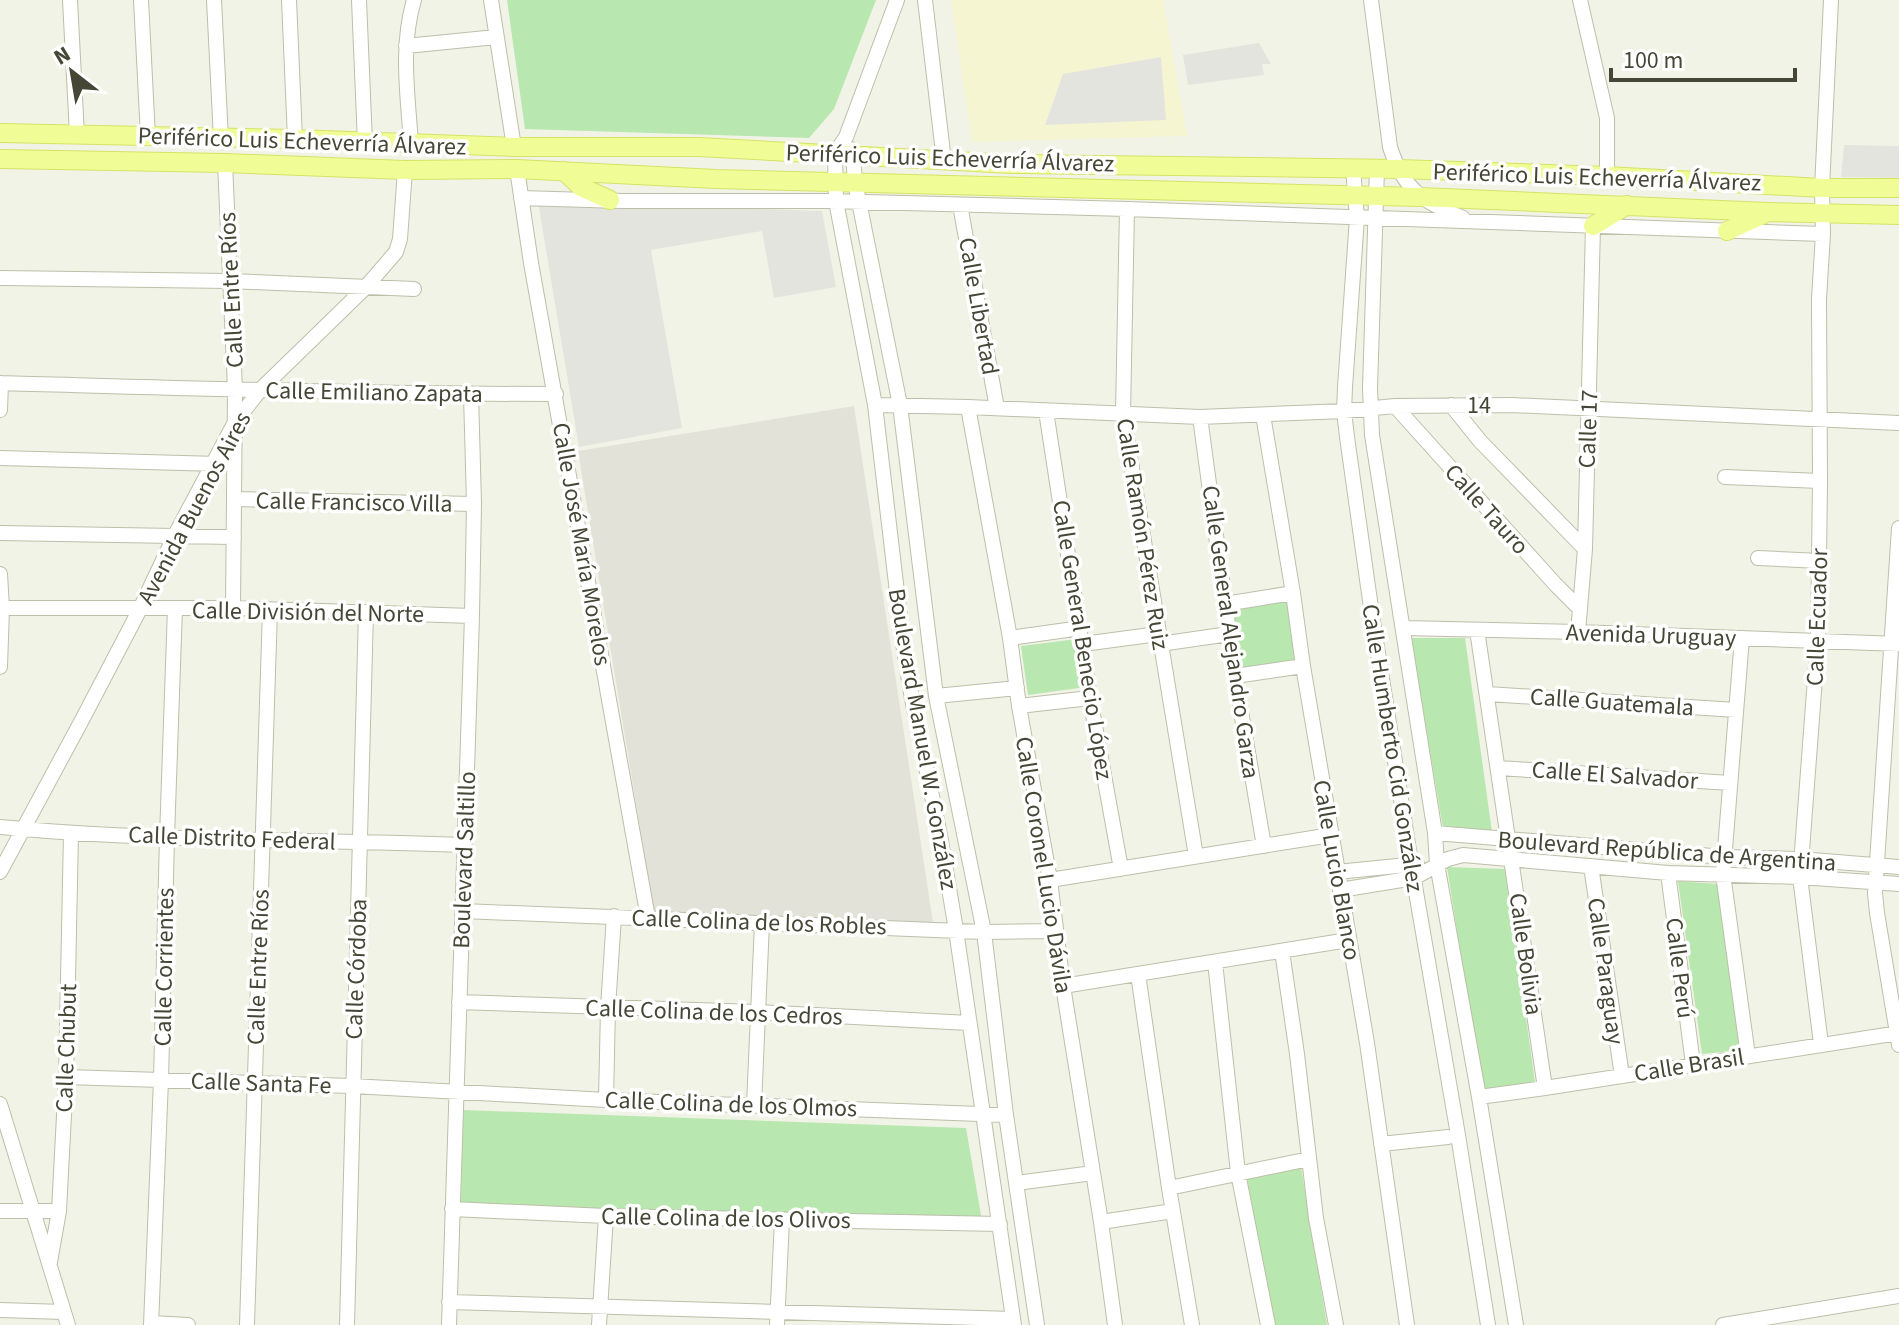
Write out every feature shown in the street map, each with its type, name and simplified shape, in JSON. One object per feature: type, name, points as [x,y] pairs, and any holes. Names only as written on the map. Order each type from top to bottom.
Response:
[{"type":"main road","name":"Periférico Luis Echeverría Álvarez","points":[[0,133],[295,139],[480,147],[699,147],[944,161],[1377,168],[1822,188],[1899,188]]},
{"type":"main road","points":[[405,170],[415,158],[457,156],[480,147]]},
{"type":"main road","name":"Periférico Luis Echeverría Álvarez","points":[[0,159],[405,170],[517,169],[834,182],[1420,197],[1899,215]]},
{"type":"main road","points":[[564,171],[581,187],[610,200]]},
{"type":"main road","points":[[1593,226],[1627,205]]},
{"type":"main road","points":[[1727,231],[1767,212]]},
{"type":"street","points":[[70,0],[77,135]]},
{"type":"street","points":[[141,0],[148,137]]},
{"type":"street","points":[[214,0],[221,139]]},
{"type":"street","points":[[289,0],[295,139]]},
{"type":"street","points":[[359,0],[365,143]]},
{"type":"street","points":[[411,144],[406,46],[408,20],[414,0]]},
{"type":"street","points":[[491,0],[514,147]]},
{"type":"street","points":[[844,154],[846,137],[897,0]]},
{"type":"street","points":[[925,0],[944,161]]},
{"type":"street","points":[[1371,0],[1390,147],[1399,169],[1420,197],[1470,222]]},
{"type":"street","points":[[1580,0],[1607,118],[1607,176]]},
{"type":"street","name":"Calle Ecuador","points":[[1821,1044],[1800,859],[1818,639],[1819,299],[1831,0]]},
{"type":"street","points":[[406,46],[496,37]]},
{"type":"street","name":"Boulevard Manuel W. González","points":[[844,154],[834,182],[836,201],[875,405],[908,671],[956,930],[1013,1322]]},
{"type":"street","name":"Boulevard Manuel W. González","points":[[844,154],[855,182],[900,405],[936,696],[984,932],[1006,1115],[1037,1325]]},
{"type":"street","name":"Calle Entre Ríos","points":[[225,163],[235,389],[233,608]]},
{"type":"street","name":"Calle Humberto Cid González","points":[[1353,168],[1357,218],[1344,411],[1412,871],[1488,1325]]},
{"type":"street","name":"Calle Humberto Cid González","points":[[1377,168],[1370,409],[1372,435],[1435,833],[1437,864],[1516,1325]]},
{"type":"street","name":"Calle José María Morelos","points":[[517,169],[531,263],[648,918]]},
{"type":"street","name":"Avenida Buenos Aires","points":[[0,872],[235,422],[261,389],[393,257],[398,248],[405,170]]},
{"type":"street","points":[[521,198],[836,201],[1127,209],[1823,234]]},
{"type":"street","name":"Calle Libertad","points":[[960,205],[997,408]]},
{"type":"street","name":"Calle Ramón Pérez Ruiz","points":[[1127,209],[1123,414],[1196,856]]},
{"type":"street","name":"Calle 17","points":[[1578,632],[1585,549],[1593,226]]},
{"type":"street","points":[[0,278],[230,281],[414,289]]},
{"type":"street","points":[[0,383],[0,410]]},
{"type":"street","name":"Calle Emiliano Zapata","points":[[0,383],[556,394]]},
{"type":"street","name":"Boulevard Saltillo","points":[[449,1325],[472,616],[474,504],[471,394]]},
{"type":"street","name":"14","points":[[875,405],[1200,417],[1451,405],[1589,408],[1899,423]]},
{"type":"street","points":[[1451,405],[1480,441],[1585,549]]},
{"type":"street","name":"Calle Tauro","points":[[1395,406],[1580,609]]},
{"type":"street","name":"Calle Coronel Lucio Dávila","points":[[968,407],[1050,880],[1063,986],[1115,1325]]},
{"type":"street","name":"Calle General Benecio López","points":[[1046,411],[1090,698],[1121,869]]},
{"type":"street","name":"Calle Lucio Blanco","points":[[1263,415],[1367,1043],[1407,1325]]},
{"type":"street","name":"Calle General Alejandro Garza","points":[[1200,417],[1235,676],[1264,846]]},
{"type":"street","points":[[0,458],[235,465]]},
{"type":"street","points":[[1725,477],[1820,481]]},
{"type":"street","name":"Calle Francisco Villa","points":[[234,499],[474,504]]},
{"type":"street","points":[[1898,1037],[1877,913],[1875,882],[1896,644],[1899,528]]},
{"type":"street","points":[[0,533],[234,537]]},
{"type":"street","points":[[1758,558],[1820,561]]},
{"type":"street","points":[[0,574],[0,667]]},
{"type":"street","points":[[1225,604],[1293,593]]},
{"type":"street","name":"Calle División del Norte","points":[[1,608],[233,608],[472,616]]},
{"type":"street","name":"Calle Corrientes","points":[[151,1324],[175,608]]},
{"type":"street","name":"Calle Entre Ríos","points":[[247,1325],[270,610]]},
{"type":"street","points":[[1372,615],[1400,611]]},
{"type":"street","name":"Calle Córdoba","points":[[347,1325],[366,612]]},
{"type":"street","name":"Avenida Uruguay","points":[[1403,628],[1818,639],[1896,644]]},
{"type":"street","name":"Calle Bolivia","points":[[1477,630],[1545,1088]]},
{"type":"street","points":[[1010,638],[1082,636],[1159,639],[1229,634]]},
{"type":"street","points":[[1742,638],[1723,874],[1748,1056]]},
{"type":"street","points":[[1235,676],[1303,666]]},
{"type":"street","points":[[936,696],[1017,688]]},
{"type":"street","name":"Calle Guatemala","points":[[1488,694],[1736,710]]},
{"type":"street","points":[[1019,706],[1090,698]]},
{"type":"street","name":"Calle El Salvador","points":[[1499,768],[1730,783]]},
{"type":"street","name":"Calle Distrito Federal","points":[[0,827],[262,841],[463,845]]},
{"type":"street","name":"Calle Chubut","points":[[50,1262],[59,1211],[66,1077],[71,833]]},
{"type":"street","name":"Boulevard República de Argentina","points":[[1435,833],[1724,857],[1899,867]]},
{"type":"street","points":[[1050,880],[1331,835]]},
{"type":"street","name":"Boulevard República de Argentina","points":[[1412,871],[1463,855],[1668,873],[1899,884]]},
{"type":"street","name":"Calle Paraguay","points":[[1591,866],[1622,1076]]},
{"type":"street","points":[[1337,872],[1412,871]]},
{"type":"street","points":[[1340,890],[1412,871]]},
{"type":"street","name":"Calle Perú","points":[[1668,873],[1693,1064]]},
{"type":"street","name":"Calle Colina de los Robles","points":[[463,911],[984,932],[1056,931]]},
{"type":"street","points":[[606,1100],[614,916]]},
{"type":"street","points":[[754,1105],[762,923]]},
{"type":"street","points":[[1063,986],[1348,940]]},
{"type":"street","points":[[1282,951],[1316,1218],[1336,1325]]},
{"type":"street","points":[[1215,962],[1238,1173],[1268,1325]]},
{"type":"street","points":[[1138,974],[1192,1325]]},
{"type":"street","name":"Calle Colina de los Cedros","points":[[459,1002],[969,1023]]},
{"type":"street","name":"Calle Brasil","points":[[1479,1097],[1821,1044],[1898,1037]]},
{"type":"street","name":"Calle Santa Fe","points":[[66,1077],[455,1092]]},
{"type":"street","name":"Calle Colina de los Olmos","points":[[455,1092],[1006,1115]]},
{"type":"street","points":[[0,1310],[66,1318],[1,1112]]},
{"type":"street","points":[[1381,1144],[1448,1137]]},
{"type":"street","points":[[1169,1188],[1309,1159]]},
{"type":"street","points":[[1016,1183],[1093,1173]]},
{"type":"street","name":"Calle Colina de los Olivos","points":[[452,1209],[606,1216],[1000,1224]]},
{"type":"street","points":[[0,1211],[59,1211]]},
{"type":"street","points":[[1101,1222],[1173,1211]]},
{"type":"street","points":[[599,1325],[606,1216]]},
{"type":"street","points":[[778,1319],[782,1220]]},
{"type":"street","points":[[1723,1325],[1899,1296]]},
{"type":"street","points":[[449,1302],[600,1306],[778,1319],[1013,1322]]},
{"type":"street","points":[[151,1324],[188,1325]]},
{"type":"shaded area","points":[[951,0],[1163,0],[1187,136],[972,142]]},
{"type":"shaded area","points":[[1259,43],[1271,64],[1262,64],[1264,75],[1188,85],[1183,55]]},
{"type":"shaded area","points":[[1161,57],[1166,120],[1045,125],[1063,74]]},
{"type":"shaded area","points":[[1844,145],[1899,146],[1899,178],[1841,177]]},
{"type":"shaded area","points":[[538,202],[822,211],[836,287],[774,298],[762,231],[651,250],[682,428],[579,447]]},
{"type":"shaded area","points":[[854,406],[934,929],[654,913],[578,451]]},
{"type":"green space","points":[[507,0],[876,0],[834,109],[809,138],[525,129]]},
{"type":"green space","points":[[1298,598],[1308,661],[1228,672],[1217,609]]},
{"type":"green space","points":[[1411,638],[1465,638],[1492,832],[1443,828]]},
{"type":"green space","points":[[1077,639],[1086,687],[1028,695],[1021,646]]},
{"type":"green space","points":[[1447,867],[1505,869],[1535,1082],[1482,1090]]},
{"type":"green space","points":[[1678,881],[1717,884],[1741,1050],[1702,1054]]},
{"type":"green space","points":[[463,1110],[966,1128],[982,1221],[461,1203]]},
{"type":"green space","points":[[1301,1167],[1327,1325],[1272,1325],[1247,1176]]}]
